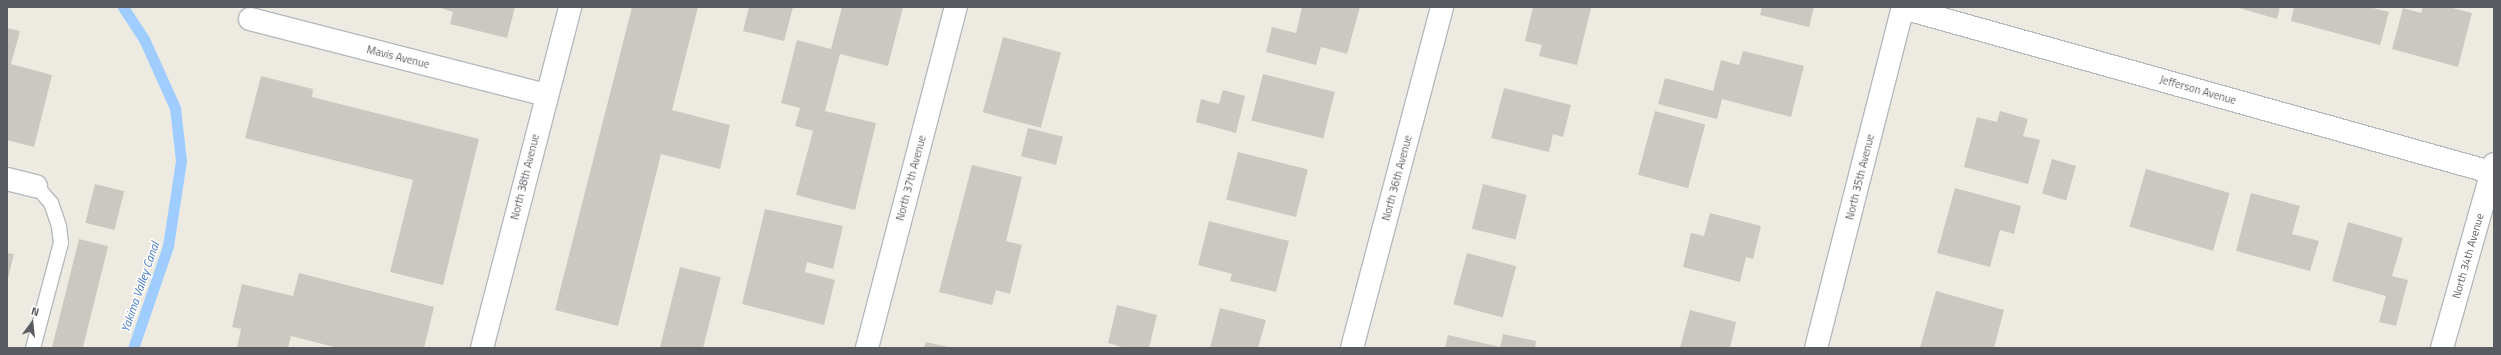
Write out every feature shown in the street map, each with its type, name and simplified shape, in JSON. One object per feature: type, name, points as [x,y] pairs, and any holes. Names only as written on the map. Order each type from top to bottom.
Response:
[{"type":"street","name":"North 38th Avenue","points":[[482,348],[546,95],[570,7]]},
{"type":"street","name":"North 37th Avenue","points":[[867,348],[956,7]]},
{"type":"street","name":"North 36th Avenue","points":[[1352,348],[1442,7]]},
{"type":"street","name":"Jefferson Avenue","points":[[1903,8],[2493,169]]},
{"type":"street","name":"North 35th Avenue","points":[[1816,348],[1903,8]]},
{"type":"street","name":"Mavis Avenue","points":[[250,19],[546,95]]},
{"type":"street","name":"North 34th Avenue","points":[[2442,348],[2493,169]]},
{"type":"street","points":[[7,179],[36,186]]},
{"type":"lane","points":[[33,348],[61,243],[59,226],[51,203],[36,186]]},
{"type":"building","points":[[437,7],[515,7],[507,38],[450,24],[453,12]]},
{"type":"building","points":[[632,7],[698,7],[672,110],[730,125],[720,169],[661,154],[618,326],[555,310]]},
{"type":"building","points":[[749,7],[793,7],[784,41],[743,31]]},
{"type":"building","points":[[842,7],[903,7],[888,66],[840,54],[825,111],[876,123],[855,210],[796,195],[813,131],[795,126],[800,108],[781,103],[797,40],[831,49]]},
{"type":"building","points":[[1302,7],[1360,7],[1347,54],[1321,47],[1316,65],[1266,52],[1272,27],[1296,33]]},
{"type":"building","points":[[1533,7],[1591,8],[1577,65],[1539,56],[1542,45],[1525,41]]},
{"type":"building","points":[[1762,7],[1814,7],[1809,27],[1760,15]]},
{"type":"building","points":[[2236,7],[2280,7],[2277,19]]},
{"type":"building","points":[[2294,7],[2369,7],[2389,12],[2380,45],[2291,21]]},
{"type":"building","points":[[2423,7],[2449,7],[2472,13],[2458,67],[2392,49],[2403,8],[2421,13]]},
{"type":"building","points":[[7,28],[20,31],[11,64],[52,75],[34,147],[7,140]]},
{"type":"building","points":[[1003,37],[1061,53],[1041,128],[983,112]]},
{"type":"building","points":[[1743,51],[1804,66],[1791,117],[1722,99],[1717,119],[1658,104],[1665,78],[1713,91],[1721,60],[1739,65]]},
{"type":"building","points":[[1263,74],[1335,92],[1323,138],[1251,121]]},
{"type":"building","points":[[261,76],[313,89],[312,97],[479,139],[443,285],[390,272],[413,180],[245,138]]},
{"type":"building","points":[[1504,88],[1571,105],[1563,137],[1553,134],[1549,152],[1491,138]]},
{"type":"building","points":[[1223,90],[1245,96],[1236,133],[1196,122],[1201,99],[1219,104]]},
{"type":"building","points":[[1655,111],[1705,124],[1688,188],[1638,175]]},
{"type":"building","points":[[2000,111],[2028,119],[2023,136],[2040,140],[2028,184],[1964,167],[1977,117],[1997,122]]},
{"type":"building","points":[[1028,128],[1063,137],[1056,165],[1021,156]]},
{"type":"building","points":[[1238,152],[1308,169],[1296,217],[1226,200]]},
{"type":"building","points":[[2052,159],[2076,166],[2066,200],[2042,194]]},
{"type":"building","points":[[972,165],[1022,177],[1006,241],[1022,245],[1010,294],[996,290],[992,305],[939,292]]},
{"type":"building","points":[[2146,169],[2230,193],[2213,251],[2129,227]]},
{"type":"building","points":[[95,184],[124,191],[114,230],[85,223]]},
{"type":"building","points":[[1483,184],[1527,195],[1516,240],[1472,229]]},
{"type":"building","points":[[1955,188],[2021,206],[2014,234],[2000,230],[1990,267],[1937,253]]},
{"type":"building","points":[[2251,193],[2300,206],[2292,234],[2319,241],[2310,271],[2236,251]]},
{"type":"building","points":[[765,209],[843,226],[833,269],[807,262],[805,272],[835,280],[824,325],[742,304]]},
{"type":"building","points":[[1710,213],[1761,226],[1753,259],[1746,257],[1740,282],[1683,267],[1691,233],[1704,236]]},
{"type":"building","points":[[1209,221],[1289,241],[1276,292],[1230,281],[1232,274],[1198,265]]},
{"type":"building","points":[[2348,222],[2403,238],[2392,276],[2408,280],[2396,326],[2379,322],[2386,296],[2332,281]]},
{"type":"building","points":[[79,239],[108,246],[83,348],[52,348]]},
{"type":"building","points":[[7,253],[14,254],[8,278],[7,278]]},
{"type":"building","points":[[1467,253],[1516,266],[1503,317],[1453,304]]},
{"type":"building","points":[[680,267],[721,277],[703,348],[660,348]]},
{"type":"building","points":[[299,273],[434,307],[424,348],[338,348],[291,336],[288,348],[237,348],[241,329],[232,327],[242,284],[293,296]]},
{"type":"building","points":[[1936,291],[2004,310],[1994,348],[1920,348]]},
{"type":"building","points":[[1117,305],[1157,315],[1149,348],[1125,348],[1108,343]]},
{"type":"building","points":[[1220,308],[1266,320],[1258,348],[1210,348]]},
{"type":"building","points":[[1690,310],[1736,322],[1730,348],[1680,348]]},
{"type":"building","points":[[1503,334],[1536,341],[1535,348],[1500,348]]},
{"type":"building","points":[[1448,335],[1500,347],[1500,348],[1445,348]]},
{"type":"building","points":[[926,342],[948,347],[924,348]]},
{"type":"waterway","name":"Yakima Valley Canal","points":[[123,7],[144,39],[175,108],[181,161],[168,246],[133,348]]}]
